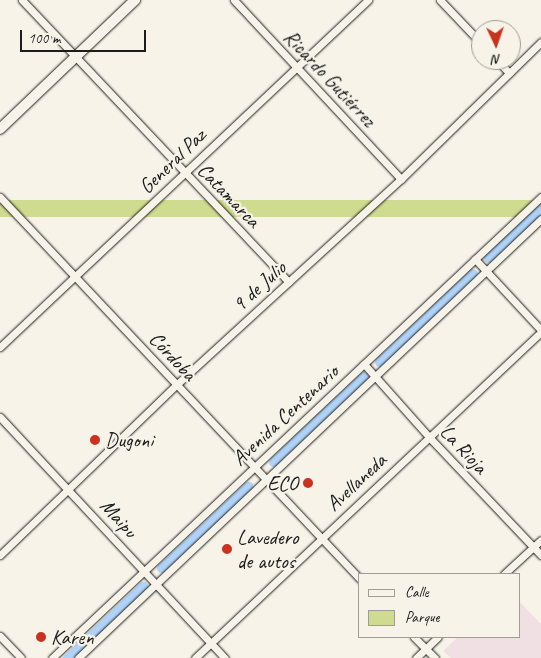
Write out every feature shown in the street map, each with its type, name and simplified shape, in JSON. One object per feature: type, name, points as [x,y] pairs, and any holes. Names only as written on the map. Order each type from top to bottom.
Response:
[{"type":"main road","points":[[0,129],[135,0]]},
{"type":"street","name":"Catamarca","points":[[22,0],[184,174],[289,282]]},
{"type":"street","name":"Ricardo Gutiérrez","points":[[234,0],[400,179]]},
{"type":"street","name":"General Paz","points":[[0,347],[184,174],[295,66],[368,0]]},
{"type":"street","points":[[440,0],[471,33]]},
{"type":"street","name":"9 de Julio","points":[[0,555],[176,385],[400,179],[541,42]]},
{"type":"street","points":[[506,70],[509,73]]},
{"type":"street","name":"Córdoba","points":[[0,197],[358,577]]},
{"type":"street","name":"Avenida Centenario","points":[[52,658],[541,197]]},
{"type":"street","name":"Avenida Centenario","points":[[78,658],[541,219]]},
{"type":"street","points":[[475,259],[541,331]]},
{"type":"street","name":"Avellaneda","points":[[195,658],[541,331]]},
{"type":"street","name":"La Rioja","points":[[364,364],[429,437],[541,556]]},
{"type":"street","name":"Maipu","points":[[0,417],[225,658]]},
{"type":"street","points":[[505,573],[541,540]]},
{"type":"street","points":[[0,636],[20,658]]},
{"type":"street","points":[[415,638],[435,658]]},
{"type":"street","points":[[416,658],[437,638]]},
{"type":"shaded area","points":[[521,603],[541,624],[541,658],[451,658],[443,651],[457,638],[521,638]]},
{"type":"green space","points":[[0,200],[541,200],[541,217],[0,217]]},
{"type":"waterway","points":[[488,258],[541,208]]},
{"type":"waterway","points":[[379,362],[473,273]]},
{"type":"waterway","points":[[273,462],[364,376]]},
{"type":"waterway","points":[[161,568],[248,486]]},
{"type":"waterway","points":[[67,658],[143,586]]},
{"type":"place","name":"Dugoni","points":[[95,440]]},
{"type":"place","name":"ECO","points":[[308,483]]},
{"type":"place","name":"Lavedero de autos","points":[[227,549]]},
{"type":"place","name":"Karen","points":[[41,637]]}]
